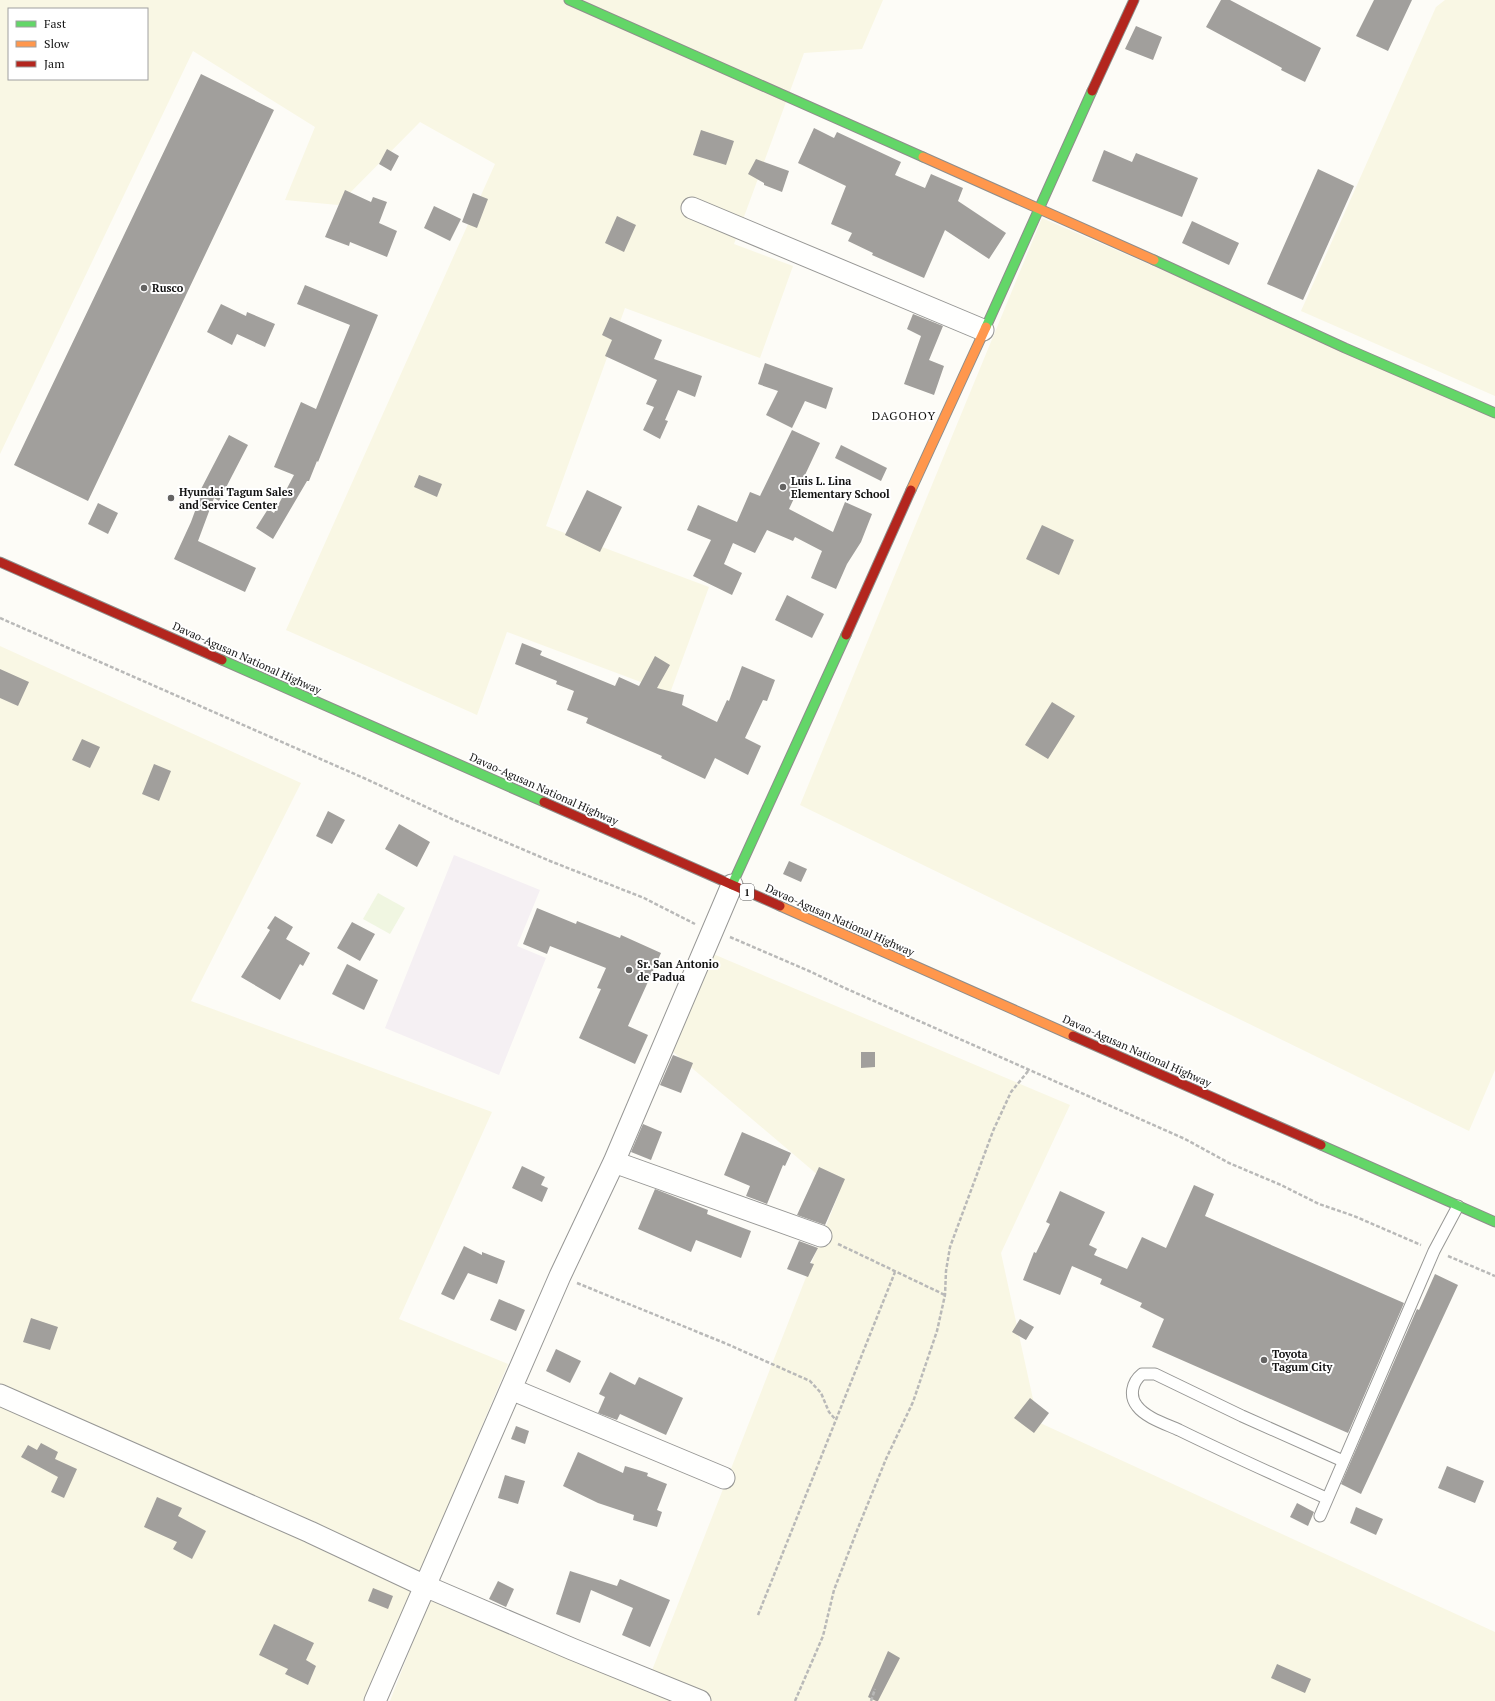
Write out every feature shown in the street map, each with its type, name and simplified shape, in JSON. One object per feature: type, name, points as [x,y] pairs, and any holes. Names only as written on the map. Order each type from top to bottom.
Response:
[{"type":"main road","points":[[569,0],[1040,208],[1345,348],[1495,413]]},
{"type":"main road","points":[[732,885],[1134,0]]},
{"type":"main road","name":"Davao-Agusan National Highway","points":[[0,562],[1495,1222]]},
{"type":"street","points":[[692,208],[983,330]]},
{"type":"street","points":[[375,1701],[560,1276],[614,1162],[732,885]]},
{"type":"street","points":[[614,1162],[821,1236]]},
{"type":"street","points":[[511,1389],[724,1478]]},
{"type":"street","points":[[0,1395],[310,1532],[425,1586],[572,1649],[700,1701]]},
{"type":"lane","points":[[1320,1516],[1326,1498],[1434,1251],[1458,1206]]},
{"type":"lane","points":[[1326,1498],[1223,1452],[1144,1413],[1133,1400],[1132,1392],[1134,1384],[1142,1374],[1155,1374],[1242,1416],[1343,1461]]},
{"type":"path","points":[[0,618],[366,779],[454,820],[550,861],[644,898],[711,932],[733,938],[809,971],[1185,1139],[1229,1163],[1281,1185],[1319,1204],[1354,1216],[1495,1276]]},
{"type":"path","points":[[795,1701],[823,1636],[834,1590],[858,1528],[886,1459],[913,1402],[937,1331],[945,1295],[946,1271],[950,1247],[993,1131],[1011,1092],[1029,1070]]},
{"type":"path","points":[[821,1236],[945,1295]]},
{"type":"path","points":[[758,1614],[895,1272]]},
{"type":"path","points":[[560,1276],[727,1344],[810,1381],[821,1393],[835,1419]]},
{"type":"path","points":[[871,1701],[875,1689]]},
{"type":"shaded area","points":[[0,0],[883,0],[862,49],[804,53],[734,244],[793,266],[760,358],[625,308],[546,526],[709,587],[670,693],[507,632],[477,715],[286,630],[495,164],[420,122],[338,205],[285,200],[315,127],[193,51],[0,454]]},
{"type":"shaded area","points":[[1445,0],[1495,0],[1495,396],[1301,311],[1436,7]]},
{"type":"shaded area","points":[[1042,218],[1495,414],[1495,1070],[1469,1131],[800,805]]},
{"type":"shaded area","points":[[0,646],[301,783],[191,1001],[492,1112],[399,1319],[508,1364],[366,1701],[0,1701]]},
{"type":"shaded area","points":[[454,855],[540,890],[517,946],[546,958],[499,1075],[385,1028]]},
{"type":"shaded area","points":[[699,948],[1070,1105],[1001,1253],[1038,1422],[1495,1632],[1495,1701],[390,1701],[429,1600],[649,1678],[839,1193],[666,1046]]},
{"type":"green space","points":[[378,893],[405,908],[390,934],[363,919]]},
{"type":"building","points":[[1221,0],[1230,0],[1321,48],[1305,82],[1206,27]]},
{"type":"building","points":[[1374,0],[1412,0],[1388,51],[1356,36]]},
{"type":"building","points":[[1136,26],[1162,37],[1153,60],[1125,49]]},
{"type":"building","name":"Rusco","points":[[201,74],[274,110],[88,501],[14,465]]},
{"type":"building","points":[[814,128],[834,138],[837,132],[901,162],[895,175],[925,188],[931,174],[963,188],[958,201],[1006,233],[989,259],[945,230],[924,278],[872,255],[873,253],[848,241],[852,233],[831,224],[846,186],[798,163]]},
{"type":"building","points":[[701,130],[734,141],[726,165],[693,155]]},
{"type":"building","points":[[387,149],[399,156],[391,171],[379,164]]},
{"type":"building","points":[[1104,150],[1132,162],[1136,153],[1198,178],[1182,217],[1092,181]]},
{"type":"building","points":[[756,159],[789,171],[782,192],[764,185],[764,183],[748,174]]},
{"type":"building","points":[[1318,169],[1354,186],[1303,300],[1267,284]]},
{"type":"building","points":[[345,190],[371,202],[373,197],[387,202],[379,223],[397,231],[387,257],[350,242],[349,246],[325,237]]},
{"type":"building","points":[[473,193],[488,199],[477,228],[462,222]]},
{"type":"building","points":[[434,206],[461,219],[450,241],[424,228]]},
{"type":"building","points":[[617,216],[636,225],[624,252],[605,243]]},
{"type":"building","points":[[1192,221],[1239,243],[1229,265],[1182,243]]},
{"type":"building","points":[[305,285],[378,315],[318,462],[317,461],[309,481],[307,481],[273,539],[256,528],[268,509],[274,513],[294,475],[274,467],[301,402],[316,409],[350,325],[297,304]]},
{"type":"building","points":[[221,304],[246,316],[247,312],[275,324],[265,347],[237,334],[232,345],[207,332]]},
{"type":"building","points":[[913,314],[943,326],[929,360],[944,366],[934,395],[904,384],[921,336],[907,329]]},
{"type":"building","points":[[610,317],[662,340],[654,359],[702,376],[695,397],[678,390],[665,420],[668,421],[660,439],[643,430],[654,407],[646,404],[657,380],[605,356],[612,340],[602,335]]},
{"type":"building","points":[[765,363],[833,388],[826,409],[805,401],[792,428],[766,415],[778,391],[758,384]]},
{"type":"building","points":[[792,430],[820,443],[789,509],[833,532],[845,502],[872,514],[861,542],[847,564],[836,589],[811,578],[822,551],[795,537],[793,541],[767,530],[755,553],[733,543],[724,564],[742,573],[732,595],[693,576],[711,540],[687,530],[698,505],[737,522],[750,492],[760,496]]},
{"type":"building","points":[[229,435],[248,445],[219,501],[214,498],[198,541],[256,568],[245,592],[174,559],[191,522],[202,492],[200,491]]},
{"type":"building","points":[[841,445],[887,468],[881,481],[835,458]]},
{"type":"building","points":[[419,475],[442,484],[437,497],[414,487]]},
{"type":"building","points":[[587,490],[622,507],[600,552],[565,535]]},
{"type":"building","points":[[98,503],[118,513],[108,534],[88,524]]},
{"type":"building","points":[[1042,525],[1074,540],[1059,575],[1026,559]]},
{"type":"building","points":[[787,595],[824,614],[812,638],[775,620]]},
{"type":"building","points":[[522,643],[542,651],[540,655],[615,686],[619,677],[639,686],[655,656],[670,665],[657,688],[684,695],[682,705],[717,722],[727,700],[729,701],[742,666],[775,680],[767,701],[763,700],[745,738],[761,746],[748,775],[715,758],[705,779],[661,758],[662,756],[586,723],[588,718],[567,710],[574,691],[556,684],[557,681],[515,664]]},
{"type":"building","points":[[0,669],[29,682],[18,706],[0,698]]},
{"type":"building","points":[[1052,702],[1075,716],[1048,759],[1025,745]]},
{"type":"building","points":[[82,739],[100,747],[90,768],[72,760]]},
{"type":"building","points":[[154,764],[171,771],[159,801],[142,794]]},
{"type":"building","points":[[328,811],[345,820],[332,844],[316,836]]},
{"type":"building","points":[[399,824],[430,842],[417,867],[385,849]]},
{"type":"building","points":[[789,861],[807,869],[801,882],[783,874]]},
{"type":"building","points":[[537,908],[576,924],[577,921],[620,938],[621,935],[661,953],[628,1026],[648,1035],[635,1064],[579,1038],[601,989],[597,988],[606,968],[550,946],[547,954],[523,944]]},
{"type":"building","points":[[275,916],[293,927],[286,939],[310,953],[303,966],[300,964],[280,1000],[241,977],[270,930],[267,928]]},
{"type":"building","points":[[352,922],[375,934],[360,961],[337,948]]},
{"type":"building","points":[[347,964],[378,980],[364,1010],[332,994]]},
{"type":"building","points":[[861,1052],[875,1052],[875,1067],[861,1068]]},
{"type":"building","points":[[673,1055],[693,1063],[681,1093],[660,1085]]},
{"type":"building","points":[[643,1124],[662,1132],[651,1160],[631,1152]]},
{"type":"building","points":[[742,1132],[791,1153],[785,1166],[783,1165],[767,1204],[746,1196],[750,1186],[724,1175]]},
{"type":"building","points":[[522,1166],[545,1177],[541,1185],[548,1188],[542,1202],[512,1188]]},
{"type":"building","points":[[819,1167],[845,1179],[825,1225],[797,1215]]},
{"type":"building","points":[[1194,1185],[1214,1194],[1205,1216],[1404,1303],[1348,1433],[1152,1347],[1164,1319],[1140,1307],[1142,1303],[1100,1284],[1102,1279],[1072,1266],[1060,1295],[1023,1280],[1034,1252],[1036,1253],[1050,1224],[1046,1222],[1060,1191],[1105,1212],[1089,1245],[1097,1249],[1094,1255],[1127,1269],[1142,1237],[1166,1248]]},
{"type":"building","points":[[655,1189],[708,1210],[707,1214],[751,1231],[741,1258],[696,1240],[691,1252],[638,1229]]},
{"type":"building","points":[[799,1241],[818,1248],[810,1263],[814,1264],[808,1277],[787,1269]]},
{"type":"building","points":[[464,1246],[482,1255],[482,1252],[505,1261],[497,1284],[468,1273],[454,1300],[441,1294]]},
{"type":"building","points":[[1435,1274],[1458,1285],[1361,1494],[1341,1484],[1417,1309],[1419,1310]]},
{"type":"building","points":[[499,1299],[525,1310],[516,1331],[490,1320]]},
{"type":"building","points":[[31,1318],[58,1327],[50,1350],[23,1342]]},
{"type":"building","points":[[1020,1319],[1034,1327],[1026,1340],[1012,1332]]},
{"type":"building","points":[[556,1349],[581,1361],[570,1383],[546,1371]]},
{"type":"building","points":[[610,1372],[635,1385],[639,1377],[683,1398],[666,1435],[620,1414],[617,1420],[598,1413],[605,1397],[599,1394]]},
{"type":"building","points":[[1030,1398],[1049,1413],[1034,1433],[1014,1418]]},
{"type":"building","points":[[516,1426],[529,1431],[525,1444],[511,1439]]},
{"type":"building","points":[[41,1443],[58,1452],[55,1459],[77,1469],[64,1498],[51,1492],[58,1477],[21,1457],[28,1445],[37,1450]]},
{"type":"building","points":[[578,1452],[623,1473],[625,1466],[648,1473],[647,1476],[667,1484],[657,1510],[662,1512],[657,1527],[633,1520],[634,1515],[598,1503],[563,1486]]},
{"type":"building","points":[[1447,1466],[1484,1481],[1475,1503],[1438,1488]]},
{"type":"building","points":[[505,1475],[525,1481],[518,1504],[498,1498]]},
{"type":"building","points":[[157,1497],[182,1508],[178,1516],[206,1531],[192,1559],[173,1549],[177,1542],[144,1527]]},
{"type":"building","points":[[1297,1503],[1314,1512],[1308,1526],[1290,1517]]},
{"type":"building","points":[[1356,1507],[1383,1519],[1376,1535],[1350,1523]]},
{"type":"building","points":[[570,1571],[617,1586],[620,1579],[670,1600],[650,1647],[622,1635],[633,1608],[591,1590],[580,1623],[556,1614]]},
{"type":"building","points":[[498,1581],[514,1589],[506,1607],[489,1599]]},
{"type":"building","points":[[373,1588],[393,1596],[388,1609],[368,1601]]},
{"type":"building","points":[[274,1624],[314,1643],[306,1660],[316,1666],[308,1685],[285,1674],[288,1669],[259,1655]]},
{"type":"building","points":[[888,1651],[900,1658],[878,1701],[876,1701],[868,1697]]},
{"type":"building","points":[[1277,1664],[1311,1679],[1305,1693],[1271,1678]]},
{"type":"traffic: fast","points":[[569,0],[923,157]]},
{"type":"traffic: fast","points":[[986,327],[1092,91]]},
{"type":"traffic: fast","points":[[1154,260],[1345,348],[1495,413]]},
{"type":"traffic: fast","points":[[732,885],[846,635]]},
{"type":"traffic: fast","points":[[222,660],[544,802]]},
{"type":"traffic: fast","points":[[1321,1145],[1495,1222]]},
{"type":"traffic: slow","points":[[923,157],[1154,260]]},
{"type":"traffic: slow","points":[[911,490],[986,327]]},
{"type":"traffic: slow","points":[[780,906],[1073,1036]]},
{"type":"traffic: jam","points":[[1092,91],[1134,0]]},
{"type":"traffic: jam","points":[[846,635],[911,490]]},
{"type":"traffic: jam","points":[[0,562],[222,660]]},
{"type":"traffic: jam","points":[[544,802],[780,906]]},
{"type":"traffic: jam","points":[[1073,1036],[1321,1145]]},
{"type":"place","name":"Rusco","points":[[144,288]]},
{"type":"place","name":"Luis L. Lina Elementary School","points":[[783,487]]},
{"type":"place","name":"Hyundai Tagum Sales and Service Center","points":[[171,498]]},
{"type":"place","name":"Sr. San Antonio de Padua","points":[[629,970]]},
{"type":"place","name":"Toyota Tagum City","points":[[1264,1360]]},
{"type":"district","name":"DAGOHOY","points":[[904,416]]}]
